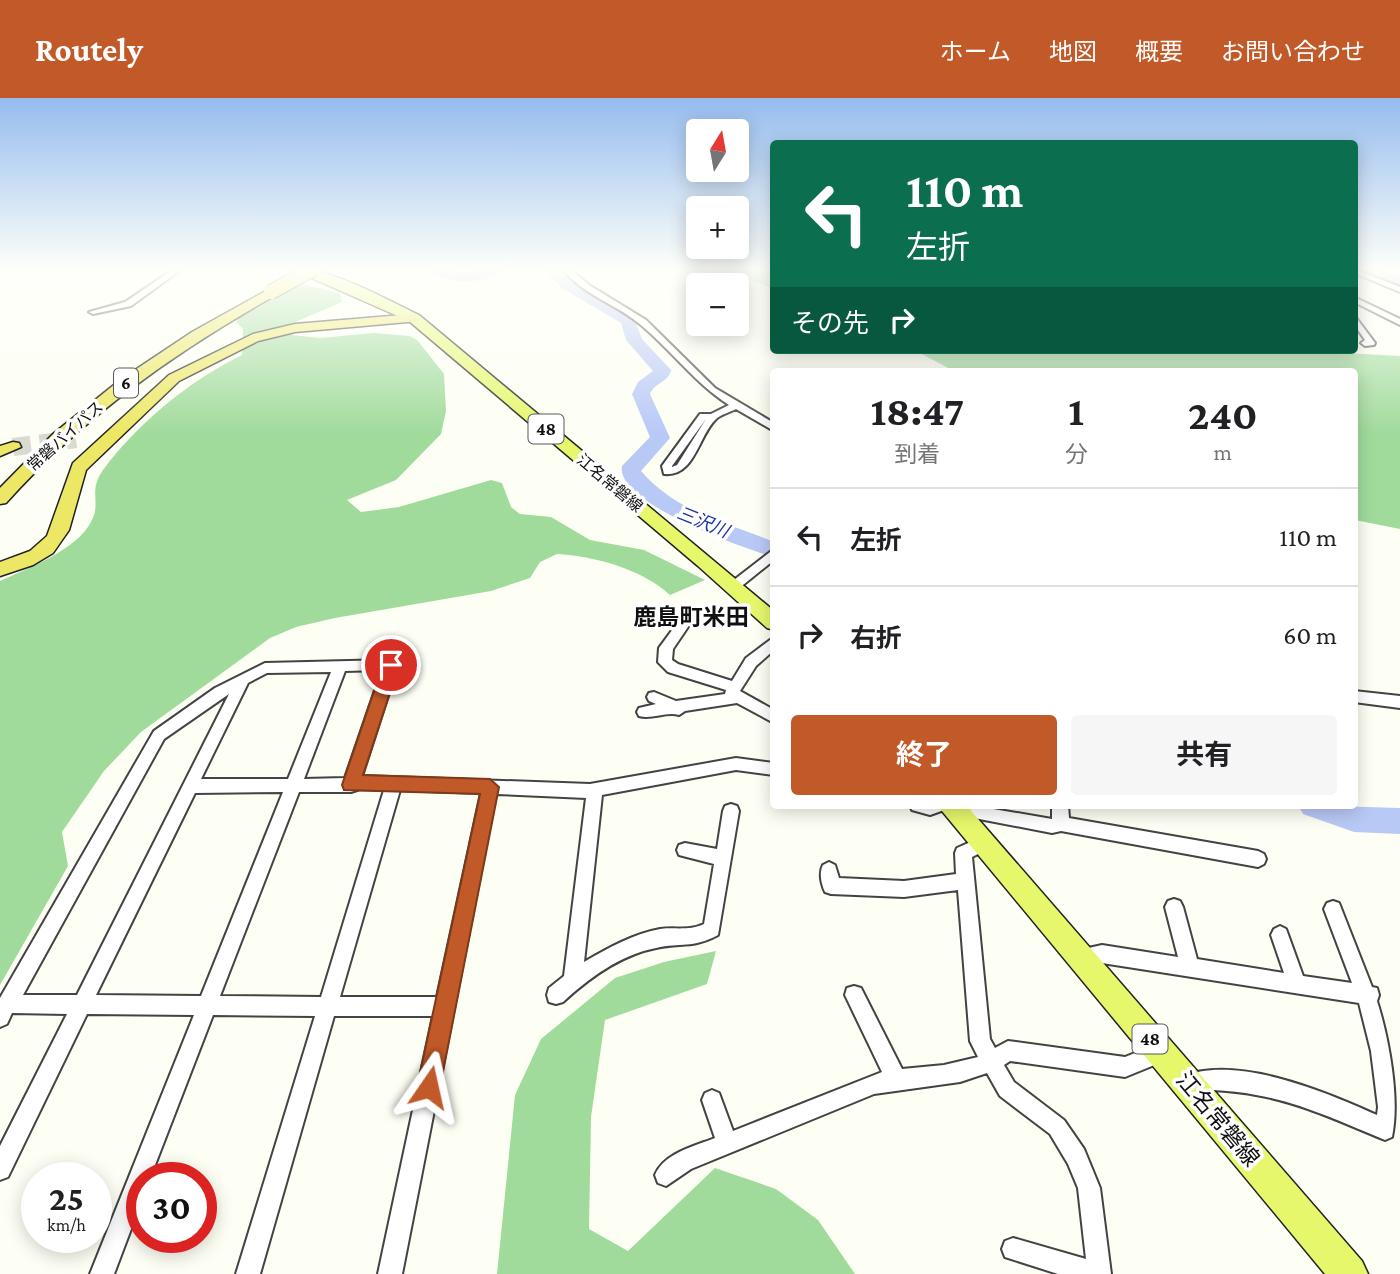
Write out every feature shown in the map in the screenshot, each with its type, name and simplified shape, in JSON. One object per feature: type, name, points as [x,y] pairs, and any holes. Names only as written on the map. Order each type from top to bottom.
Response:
[{"type":"highway","name":"常磐バイパス","points":[[0,480],[110,385],[201,324]]},
{"type":"highway","name":"常磐バイパス","points":[[0,499],[63,436],[124,385],[214,324]]},
{"type":"highway","points":[[0,569],[30,559],[57,538],[65,524],[75,474],[117,431],[182,372],[264,334],[344,324]]},
{"type":"highway","points":[[76,439],[117,431]]},
{"type":"main road","name":"江名常磐線","points":[[421,324],[734,586],[770,620]]},
{"type":"main road","name":"江名常磐線","points":[[950,809],[984,843],[1349,1274]]},
{"type":"street","points":[[643,324],[700,379],[770,426]]},
{"type":"street","points":[[1358,324],[1371,343],[1365,343]]},
{"type":"street","points":[[712,417],[707,415],[699,420],[667,466],[668,472],[681,467],[712,417],[736,405]]},
{"type":"street","points":[[734,586],[770,557]]},
{"type":"street","points":[[686,621],[666,648],[665,662],[673,668],[734,693],[770,715]]},
{"type":"street","points":[[644,712],[679,709],[734,693],[751,662],[770,645]]},
{"type":"street","points":[[4,1010],[159,735],[220,692],[265,668],[391,665],[351,785]]},
{"type":"street","points":[[102,1274],[340,666]]},
{"type":"street","points":[[0,1169],[243,680]]},
{"type":"street","points":[[654,697],[679,709]]},
{"type":"street","points":[[1358,697],[1400,702]]},
{"type":"street","points":[[190,786],[351,785],[360,782],[595,790],[736,764],[770,768]]},
{"type":"street","points":[[248,1274],[394,783]]},
{"type":"street","points":[[390,1274],[490,787]]},
{"type":"street","points":[[573,979],[595,790]]},
{"type":"street","points":[[957,809],[1052,826],[1061,824],[1258,859]]},
{"type":"street","points":[[1060,809],[1061,824]]},
{"type":"street","points":[[556,995],[573,979],[610,957],[660,938],[695,939],[712,929],[731,811]]},
{"type":"street","points":[[984,843],[963,853],[981,1041],[1007,1089],[1056,1127],[1076,1157],[1089,1188],[1098,1274],[1013,1249]]},
{"type":"street","points":[[685,850],[723,858]]},
{"type":"street","points":[[829,870],[831,886],[904,889],[967,881]]},
{"type":"street","points":[[1174,907],[1190,967]]},
{"type":"street","points":[[1188,1084],[1203,1079],[1222,1079],[1318,1100],[1385,1130],[1394,1115],[1394,1082],[1370,995],[1333,909]]},
{"type":"street","points":[[1280,935],[1297,984]]},
{"type":"street","points":[[1081,957],[1102,954],[1370,995]]},
{"type":"street","points":[[854,995],[896,1079]]},
{"type":"street","points":[[4,1010],[82,1004],[445,1007]]},
{"type":"street","points":[[666,1175],[684,1161],[874,1084],[896,1079],[954,1075],[993,1063],[1008,1051],[1125,1067],[1162,1052]]},
{"type":"street","points":[[712,1100],[727,1143]]},
{"type":"green space","points":[[238,324],[293,324],[292,335],[320,338],[374,333],[410,336],[418,341],[444,374],[446,411],[441,434],[396,480],[347,500],[361,512],[399,507],[491,480],[502,483],[511,507],[520,514],[551,517],[590,540],[644,550],[705,580],[670,595],[632,571],[602,561],[557,554],[540,562],[530,578],[491,591],[335,618],[296,627],[270,638],[141,732],[104,771],[62,832],[68,866],[0,985],[0,581],[51,557],[85,531],[94,514],[96,484],[117,452],[149,419],[184,390],[242,355],[243,329]]},
{"type":"green space","points":[[922,354],[1400,356],[1400,529],[1358,521],[1358,368],[948,368]]},
{"type":"green space","points":[[716,951],[707,984],[605,1020],[591,1117],[589,1229],[628,1251],[715,1168],[776,1189],[818,1220],[855,1274],[497,1274],[515,1095],[541,1039],[615,978],[664,962]]},
{"type":"waterway","name":"三沢川","points":[[629,324],[634,340],[662,370],[662,374],[644,386],[641,394],[660,438],[632,466],[631,472],[645,488],[677,512],[770,548]]},
{"type":"waterway","name":"三沢川","points":[[1325,809],[1354,819],[1400,821]]},
{"type":"tunnel","points":[[13,447],[76,439]]},
{"type":"district","name":"鹿島町米田","points":[[691,617]]},
{"type":"route","points":[[391,665],[351,785],[360,782],[490,787],[429,1087]]}]
